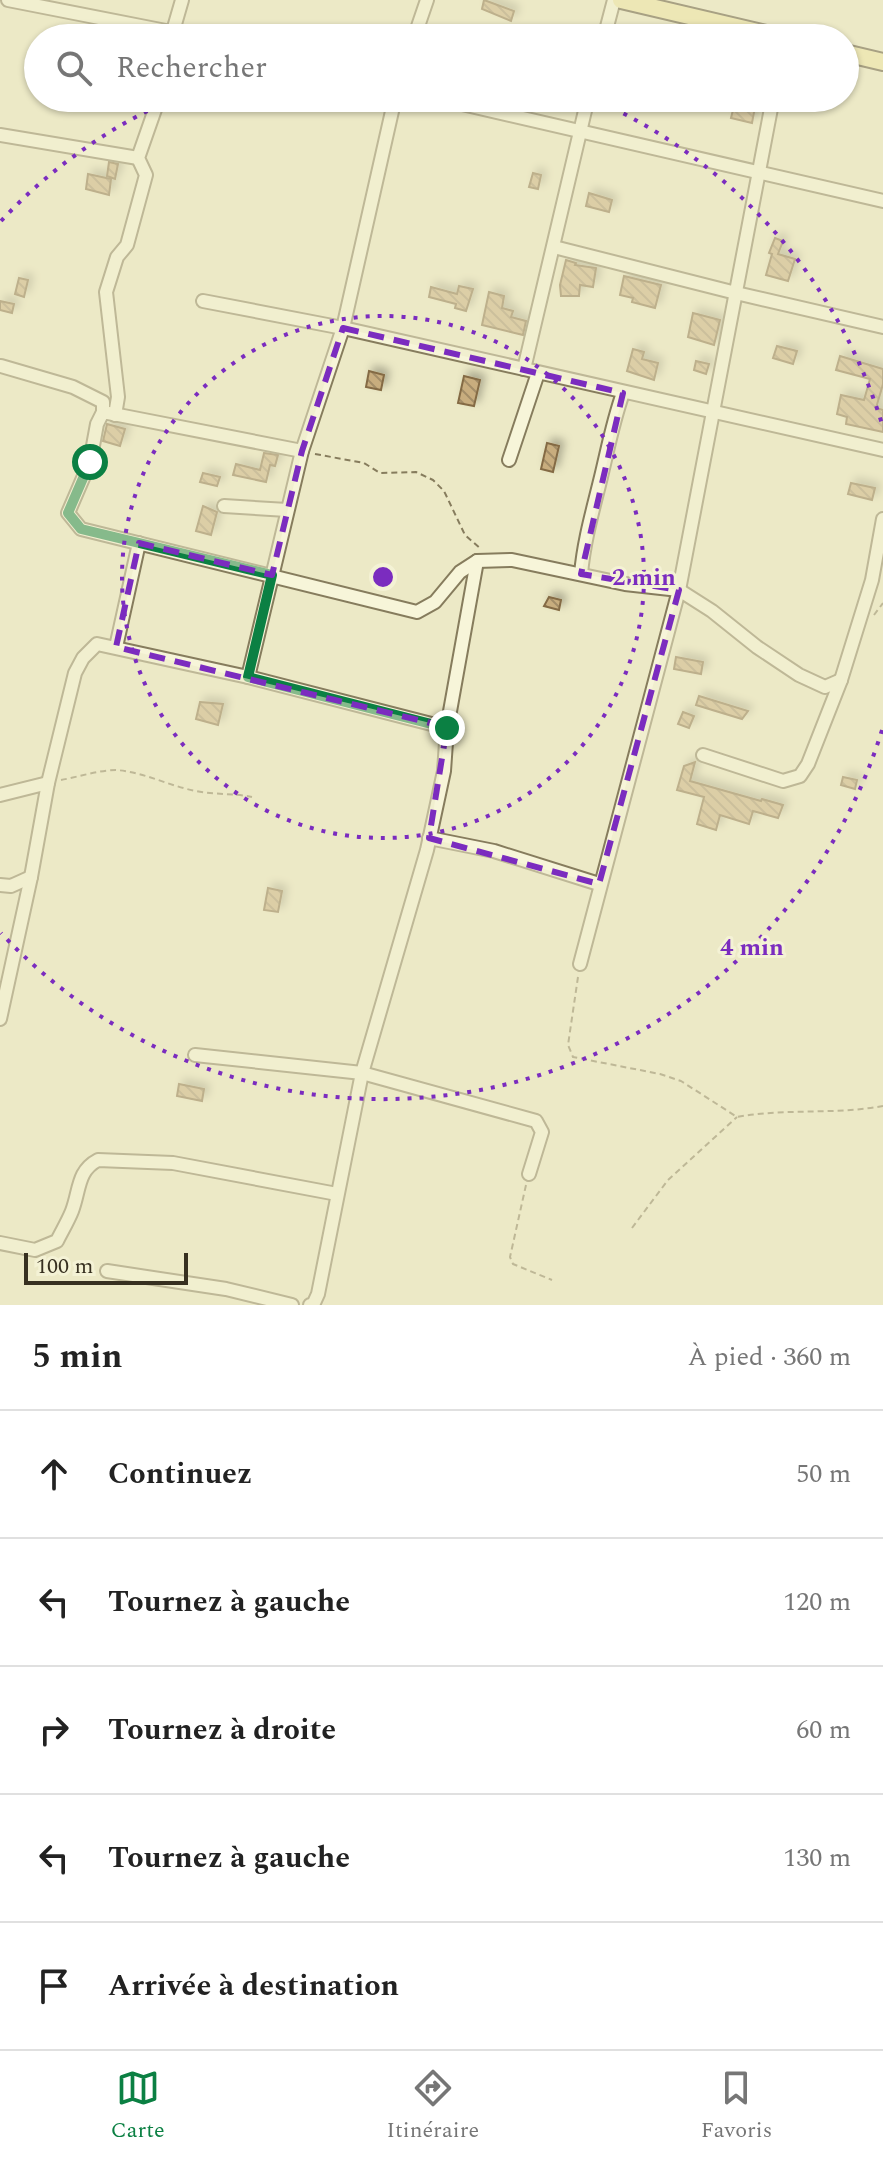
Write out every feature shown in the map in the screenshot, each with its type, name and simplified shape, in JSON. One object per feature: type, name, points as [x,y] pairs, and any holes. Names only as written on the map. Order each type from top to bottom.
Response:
[{"type":"main road","points":[[621,0],[723,24]]},
{"type":"main road","points":[[859,56],[883,62]]},
{"type":"street","points":[[8,0],[120,24]]},
{"type":"street","points":[[174,24],[182,0]]},
{"type":"street","points":[[419,24],[427,0]]},
{"type":"street","points":[[608,24],[614,0]]},
{"type":"street","points":[[154,112],[138,158],[146,175],[127,245],[117,257],[106,292],[118,397],[109,413],[97,424],[90,462],[68,513],[81,529],[417,612],[435,602],[460,572],[477,561],[512,560],[625,584],[679,590],[799,675],[825,687],[841,680]]},
{"type":"street","points":[[248,677],[302,451],[343,328],[392,112]]},
{"type":"street","points":[[497,112],[883,201]]},
{"type":"street","points":[[524,369],[584,112]]},
{"type":"street","points":[[580,964],[679,590],[770,112]]},
{"type":"street","points":[[0,135],[138,158]]},
{"type":"street","points":[[554,247],[883,327]]},
{"type":"street","points":[[203,301],[343,328],[883,450]]},
{"type":"street","points":[[1,366],[73,387],[103,402],[109,413]]},
{"type":"street","points":[[509,460],[538,373]]},
{"type":"street","points":[[581,574],[589,517],[599,486],[611,424],[623,393]]},
{"type":"street","points":[[109,413],[302,451]]},
{"type":"street","points":[[224,506],[287,510]]},
{"type":"street","points":[[703,755],[783,781],[800,776],[808,764],[841,680],[872,580],[883,519]]},
{"type":"street","points":[[116,647],[139,543]]},
{"type":"street","points":[[310,1305],[313,1305],[318,1294],[362,1073],[429,838],[444,771],[447,728],[477,561]]},
{"type":"street","points":[[0,1019],[48,783],[75,673],[83,658],[97,644],[248,677],[447,728]]},
{"type":"street","points":[[0,795],[48,783]]},
{"type":"street","points":[[429,838],[494,851],[599,884]]},
{"type":"street","points":[[0,885],[11,886],[31,877]]},
{"type":"street","points":[[195,1055],[362,1073],[536,1121],[542,1132],[529,1174]]},
{"type":"street","points":[[0,1243],[35,1250],[57,1241],[73,1209],[80,1178],[88,1165],[98,1160],[173,1163],[337,1194]]},
{"type":"street","points":[[107,1271],[226,1289],[292,1305]]},
{"type":"path","points":[[302,451],[364,463],[380,473],[416,472],[433,480],[444,491],[465,535],[494,560]]},
{"type":"path","points":[[48,783],[113,770],[216,795],[233,793],[252,797]]},
{"type":"path","points":[[580,964],[568,1045],[573,1057],[681,1081],[737,1117]]},
{"type":"path","points":[[632,1228],[668,1180],[737,1117],[762,1113],[852,1112],[883,1106]]},
{"type":"path","points":[[529,1174],[510,1257],[513,1264],[552,1280]]},
{"type":"highlighted area","points":[[343,328],[623,393],[581,574],[679,590],[599,884],[429,838],[447,727],[116,647],[139,543],[272,575],[302,451]]},
{"type":"building","points":[[484,0],[514,11],[511,21],[482,9]]},
{"type":"building","points":[[732,112],[754,112],[752,123],[731,118]]},
{"type":"building","points":[[109,162],[118,164],[115,179],[107,176]]},
{"type":"building","points":[[533,173],[541,175],[538,189],[529,187]]},
{"type":"building","points":[[88,174],[111,179],[109,195],[86,189]]},
{"type":"building","points":[[589,193],[612,200],[609,212],[586,206]]},
{"type":"building","points":[[775,238],[783,241],[778,254],[795,259],[788,281],[766,275]]},
{"type":"building","points":[[566,260],[575,265],[596,268],[593,287],[580,285],[579,296],[561,296],[560,285]]},
{"type":"building","points":[[624,276],[661,285],[655,308],[620,295]]},
{"type":"building","points":[[19,278],[28,280],[24,297],[15,294]]},
{"type":"building","points":[[459,286],[473,289],[466,311],[455,308],[456,304],[429,297],[431,287],[457,294]]},
{"type":"building","points":[[489,292],[504,296],[502,308],[513,311],[511,317],[526,321],[523,335],[482,325]]},
{"type":"building","points":[[0,301],[14,304],[12,313],[0,310]]},
{"type":"building","points":[[693,313],[720,320],[714,345],[688,337]]},
{"type":"building","points":[[777,346],[797,351],[793,364],[773,358]]},
{"type":"building","points":[[633,349],[644,352],[642,359],[658,363],[654,380],[627,371]]},
{"type":"building","points":[[840,356],[883,369],[883,384],[876,408],[883,410],[883,432],[846,424],[847,417],[837,414],[841,395],[864,400],[870,379],[836,370]]},
{"type":"building","points":[[696,361],[709,364],[706,374],[694,370]]},
{"type":"building","points":[[369,371],[384,375],[381,390],[366,387]]},
{"type":"building","points":[[464,376],[480,380],[474,406],[458,403]]},
{"type":"building","points":[[107,424],[125,429],[120,446],[103,441]]},
{"type":"building","points":[[547,443],[559,446],[553,472],[541,469]]},
{"type":"building","points":[[264,453],[278,455],[275,466],[270,465],[266,482],[233,475],[236,464],[260,470]]},
{"type":"building","points":[[203,473],[220,477],[217,486],[200,482]]},
{"type":"building","points":[[851,483],[875,488],[872,500],[848,494]]},
{"type":"building","points":[[203,506],[217,512],[211,535],[196,531]]},
{"type":"building","points":[[549,597],[561,600],[559,610],[544,606]]},
{"type":"building","points":[[676,657],[703,662],[701,674],[674,669]]},
{"type":"building","points":[[699,696],[748,711],[742,719],[696,705]]},
{"type":"building","points":[[200,702],[223,704],[218,725],[196,719]]},
{"type":"building","points":[[683,712],[694,716],[689,728],[678,724]]},
{"type":"building","points":[[695,762],[690,781],[783,805],[778,818],[753,811],[749,824],[720,815],[716,830],[697,824],[704,797],[677,790],[684,766]]},
{"type":"building","points":[[843,777],[857,780],[855,789],[841,785]]},
{"type":"building","points":[[268,888],[282,891],[278,912],[264,910]]},
{"type":"building","points":[[179,1084],[204,1089],[202,1101],[177,1096]]},
{"type":"route","points":[[90,462],[68,513],[81,529],[272,575],[248,677],[447,728]]}]
